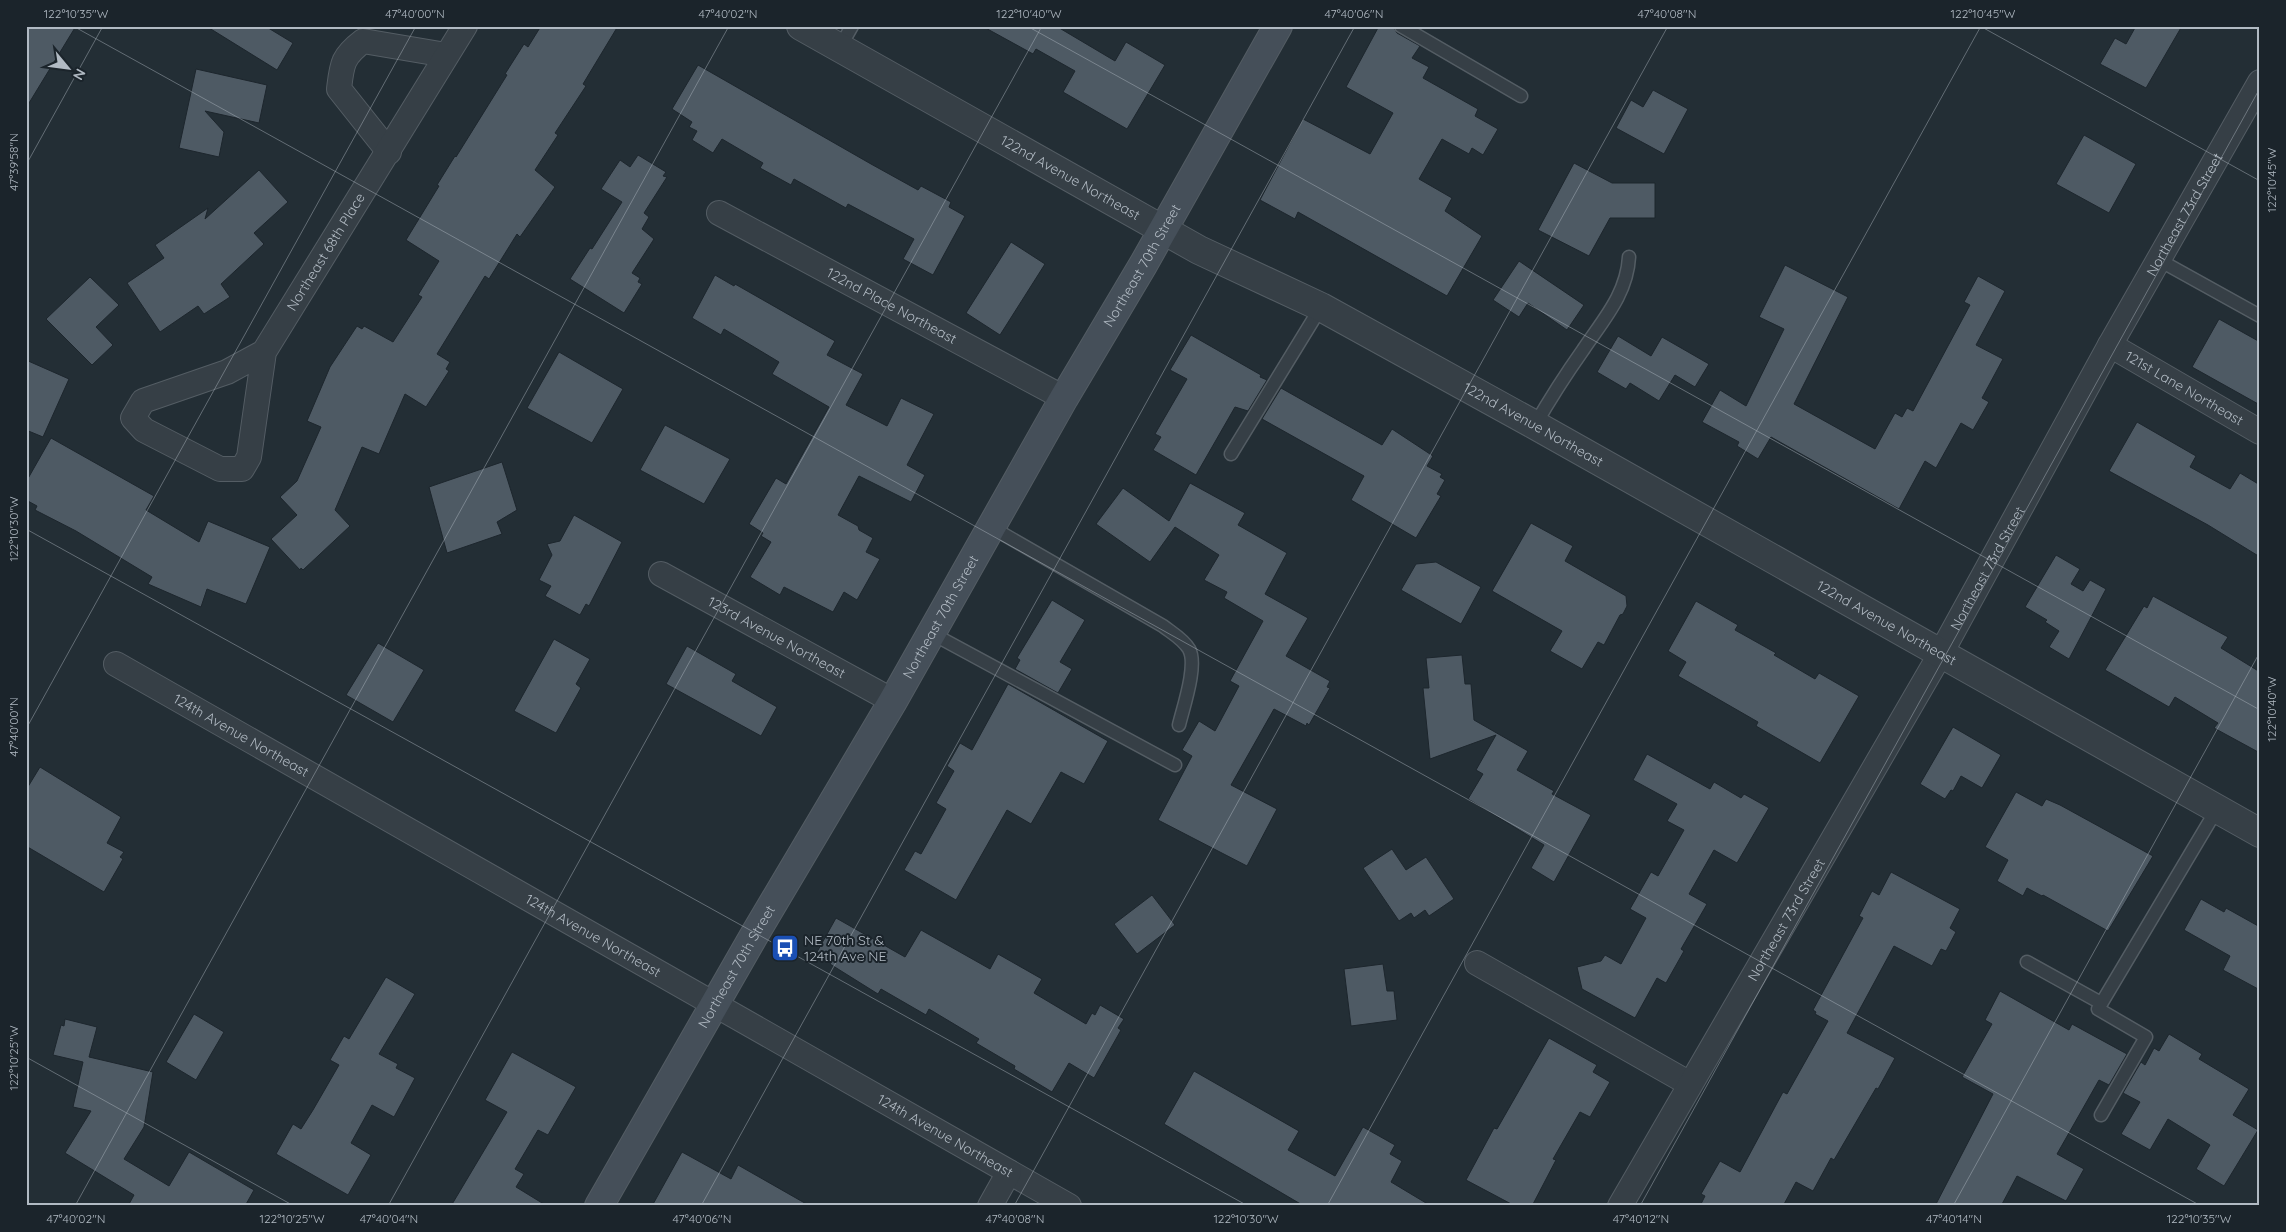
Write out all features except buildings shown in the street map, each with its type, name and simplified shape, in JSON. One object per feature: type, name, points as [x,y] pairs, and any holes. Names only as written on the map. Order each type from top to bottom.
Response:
[{"type":"main road","name":"Northeast 70th Street","points":[[599,1206],[892,701],[1278,26]]},
{"type":"street","name":"Northeast 68th Place","points":[[264,352],[227,372],[143,401],[133,418],[144,430],[220,469],[242,469],[249,457],[264,352],[464,26]]},
{"type":"street","name":"122nd Avenue Northeast","points":[[801,26],[846,37],[1199,250],[1321,307],[1535,425],[2260,833]]},
{"type":"street","points":[[388,152],[339,89],[342,63],[348,53],[363,41],[446,55]]},
{"type":"street","name":"Northeast 73rd Street","points":[[1620,1206],[1940,653],[2110,345],[2260,82]]},
{"type":"street","name":"122nd Place Northeast","points":[[719,213],[1064,398]]},
{"type":"street","name":"121st Lane Northeast","points":[[2110,345],[2260,432]]},
{"type":"street","name":"123rd Avenue Northeast","points":[[661,574],[892,701]]},
{"type":"street","name":"124th Avenue Northeast","points":[[116,664],[1069,1206]]},
{"type":"street","points":[[1477,963],[1690,1084]]},
{"type":"street","points":[[990,1206],[1009,1172]]},
{"type":"lane","points":[[1401,26],[1521,96]]},
{"type":"lane","points":[[1535,425],[1549,400],[1620,296],[1628,274],[1629,257]]},
{"type":"lane","points":[[2159,260],[2260,316]]},
{"type":"lane","points":[[1231,454],[1321,307]]},
{"type":"lane","points":[[991,526],[1163,626],[1180,638],[1190,650],[1192,675],[1179,725]]},
{"type":"lane","points":[[931,633],[1175,765]]},
{"type":"lane","points":[[2102,1115],[2146,1037],[2098,1009],[2217,809]]},
{"type":"lane","points":[[2027,962],[2101,1004]]},
{"type":"place","name":"NE 70th St & 124th Ave NE","points":[[785,948]]}]
